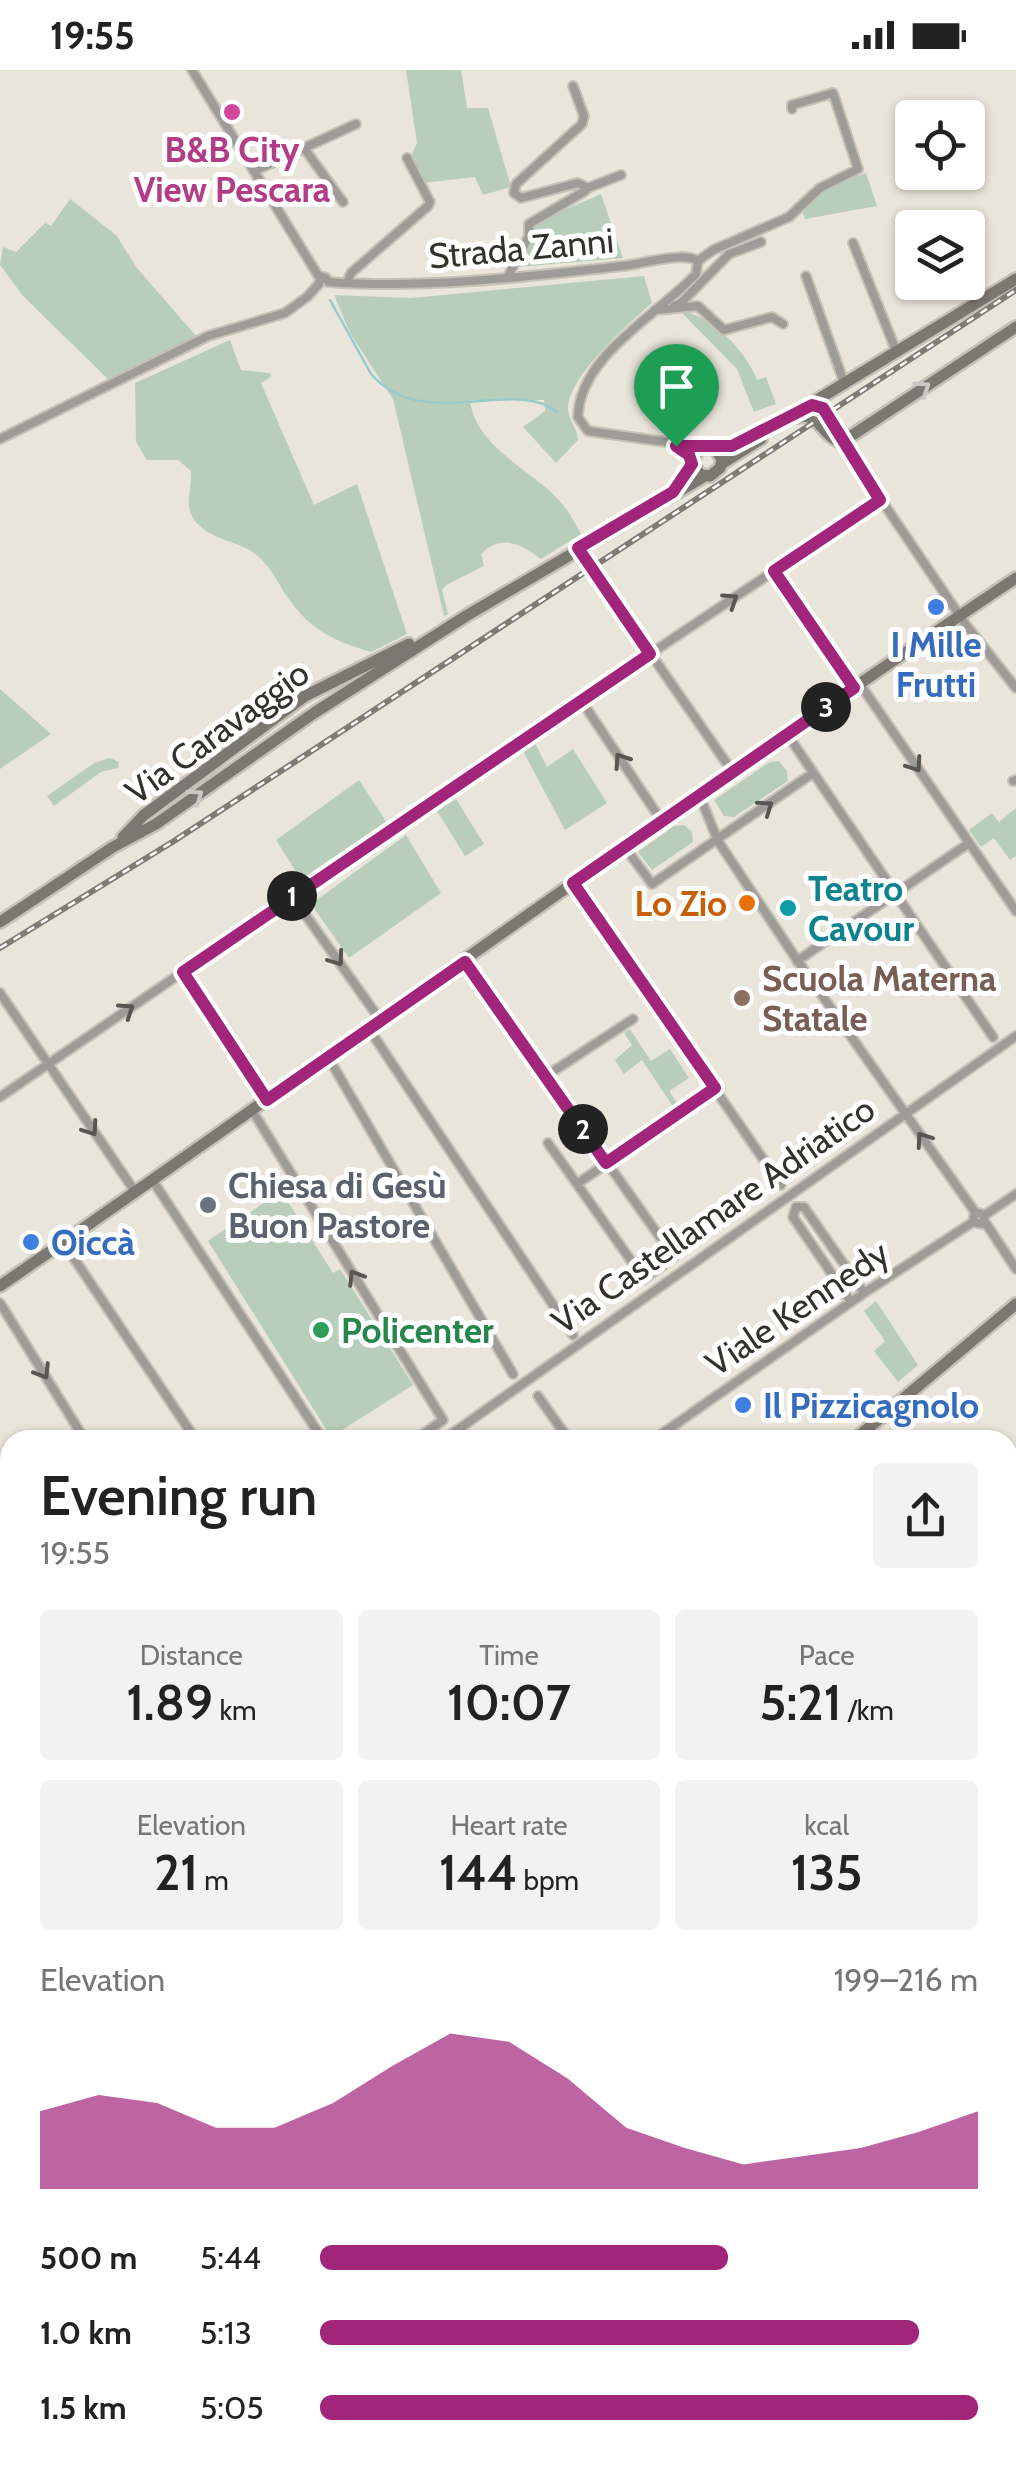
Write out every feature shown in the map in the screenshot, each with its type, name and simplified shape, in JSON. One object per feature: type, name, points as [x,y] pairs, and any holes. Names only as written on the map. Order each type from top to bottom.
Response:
[{"type":"street","points":[[0,439],[208,336],[285,314],[322,281],[192,70]]},
{"type":"street","points":[[573,86],[584,116],[582,124],[516,184],[514,193],[521,198],[578,182],[585,189]]},
{"type":"street","name":"Strada Zanni","points":[[708,448],[588,431],[578,417],[588,380],[655,310],[694,278],[698,262],[713,250],[789,217],[820,188],[858,169],[833,93],[792,105],[792,109]]},
{"type":"street","points":[[254,171],[356,124]]},
{"type":"street","points":[[304,148],[343,202]]},
{"type":"street","name":"Strada Zanni","points":[[347,283],[351,274],[430,202],[407,158]]},
{"type":"street","points":[[508,278],[529,236],[529,224],[585,189],[621,175]]},
{"type":"street","points":[[669,308],[681,303],[729,254],[761,242]]},
{"type":"street","points":[[853,242],[896,353]]},
{"type":"street","name":"Strada Zanni","points":[[322,281],[398,286],[642,264],[684,256],[692,256],[698,262]]},
{"type":"street","points":[[806,276],[845,385]]},
{"type":"street","points":[[676,446],[697,472],[705,476],[714,474],[722,464],[1016,279]]},
{"type":"street","points":[[655,310],[698,306],[724,330],[772,317],[783,324]]},
{"type":"street","points":[[842,442],[1016,327]]},
{"type":"street","points":[[818,407],[837,428],[842,442],[960,616],[1016,688]]},
{"type":"street","points":[[692,462],[708,448],[732,446],[818,407]]},
{"type":"street","points":[[708,448],[720,455],[722,464]]},
{"type":"street","name":"Via Caravaggio","points":[[673,492],[692,462]]},
{"type":"street","name":"Via Caravaggio","points":[[0,922],[113,847],[156,824],[314,713],[466,616],[705,476]]},
{"type":"street","points":[[0,1098],[880,500]]},
{"type":"street","points":[[578,548],[732,771]]},
{"type":"street","points":[[774,571],[1016,911]]},
{"type":"street","points":[[0,1286],[382,1021],[698,794],[1016,578]]},
{"type":"street","name":"Via Caravaggio","points":[[113,847],[144,815],[305,696],[466,616]]},
{"type":"street","points":[[581,700],[661,820]]},
{"type":"street","points":[[787,734],[993,1036]]},
{"type":"street","points":[[624,846],[652,884],[814,774]]},
{"type":"street","points":[[698,794],[718,841],[797,961],[1016,1270]]},
{"type":"street","points":[[797,961],[969,843]]},
{"type":"street","points":[[573,883],[781,1185]]},
{"type":"street","points":[[292,896],[382,1021]]},
{"type":"street","points":[[465,962],[674,1257],[644,1278],[548,1144]]},
{"type":"street","points":[[183,972],[267,1100]]},
{"type":"street","points":[[0,993],[136,1193]]},
{"type":"street","points":[[546,1076],[632,1018]]},
{"type":"street","points":[[369,1029],[573,1335]]},
{"type":"street","name":"Via Castellamare Adriatico","points":[[457,1430],[1016,1036]]},
{"type":"street","points":[[328,1058],[513,1374]]},
{"type":"street","points":[[576,1184],[715,1088]]},
{"type":"street","points":[[252,1110],[443,1420],[429,1430]]},
{"type":"street","points":[[153,1181],[316,1430]]},
{"type":"street","name":"Viale Kennedy","points":[[668,1430],[864,1293],[1016,1194]]},
{"type":"street","points":[[851,1302],[793,1217],[796,1208],[804,1207],[864,1293]]},
{"type":"street","points":[[63,1242],[189,1430]]},
{"type":"street","points":[[0,1303],[79,1430]]},
{"type":"street","points":[[866,1430],[1016,1304]]},
{"type":"street","points":[[538,1396],[562,1430]]},
{"type":"green space","points":[[406,70],[461,70],[467,108],[488,108],[511,187],[483,195],[475,177],[423,183],[411,157],[417,143]]},
{"type":"green space","points":[[866,173],[877,206],[805,219],[802,210],[828,187]]},
{"type":"green space","points":[[601,194],[623,258],[519,267],[534,223]]},
{"type":"green space","points":[[70,199],[116,235],[137,268],[197,337],[112,383],[23,296],[0,265],[3,247],[16,252],[45,223],[51,226]]},
{"type":"green space","points":[[644,276],[652,303],[601,352],[577,382],[568,410],[578,440],[556,463],[523,427],[545,411],[544,400],[470,400],[482,431],[559,500],[581,534],[541,559],[511,543],[488,548],[481,554],[484,566],[442,590],[448,614],[444,616],[393,399],[350,333],[334,295],[411,298]]},
{"type":"green space","points":[[680,311],[704,319],[726,336],[757,380],[766,377],[776,404],[754,412],[737,369]]},
{"type":"green space","points":[[230,340],[241,370],[272,376],[261,383],[314,505],[357,484],[407,634],[371,652],[322,631],[293,605],[256,555],[197,523],[189,506],[191,471],[178,460],[147,460],[136,442],[135,383]]},
{"type":"green space","points":[[0,689],[51,734],[0,769]]},
{"type":"green space","points":[[535,743],[547,767],[573,749],[607,803],[565,830],[523,751]]},
{"type":"green space","points":[[110,758],[119,762],[118,768],[101,772],[54,806],[47,796],[94,763]]},
{"type":"green space","points":[[779,761],[787,771],[788,781],[734,817],[724,816],[714,800],[770,762]]},
{"type":"green space","points":[[359,780],[387,823],[302,881],[276,840]]},
{"type":"green space","points":[[456,799],[484,844],[465,856],[437,811]]},
{"type":"green space","points":[[1016,808],[1016,856],[1010,860],[994,838],[981,847],[969,830],[992,813],[999,822]]},
{"type":"green space","points":[[684,825],[692,832],[693,842],[652,870],[638,852],[674,826]]},
{"type":"green space","points":[[406,835],[441,893],[349,958],[311,904]]},
{"type":"green space","points":[[630,1029],[651,1061],[670,1049],[689,1078],[669,1091],[678,1105],[674,1108],[642,1060],[624,1074],[615,1060],[632,1045],[624,1033]]},
{"type":"green space","name":"Policenter","points":[[281,1191],[333,1273],[340,1269],[413,1385],[342,1430],[327,1430],[208,1241]]},
{"type":"green space","points":[[876,1301],[918,1365],[898,1382],[874,1351],[885,1341],[864,1311]]},
{"type":"waterway","points":[[330,300],[371,374],[392,391],[416,400],[442,403],[518,399],[539,402],[557,412]]},
{"type":"railway","points":[[0,948],[174,841],[1016,290]]},
{"type":"place","name":"B&B City View Pescara","points":[[232,112]]},
{"type":"place","name":"I Mille Frutti","points":[[936,607]]},
{"type":"place","name":"Lo Zio","points":[[747,903]]},
{"type":"place","name":"Teatro Cavour","points":[[788,908]]},
{"type":"place","name":"Scuola Materna Statale","points":[[742,998]]},
{"type":"place","name":"Chiesa di Gesù Buon Pastore","points":[[208,1205]]},
{"type":"place","name":"Oiccà","points":[[31,1242]]},
{"type":"place","name":"Policenter","points":[[321,1330]]},
{"type":"place","name":"Il Pizzicagnolo","points":[[743,1405]]},
{"type":"route","points":[[812,405],[819,406],[837,428],[880,500],[774,571],[854,688],[573,883],[715,1088],[606,1163],[465,962],[267,1100],[183,972],[650,654],[578,548],[673,492],[692,464],[689,455],[676,446],[732,446],[812,405]]}]
